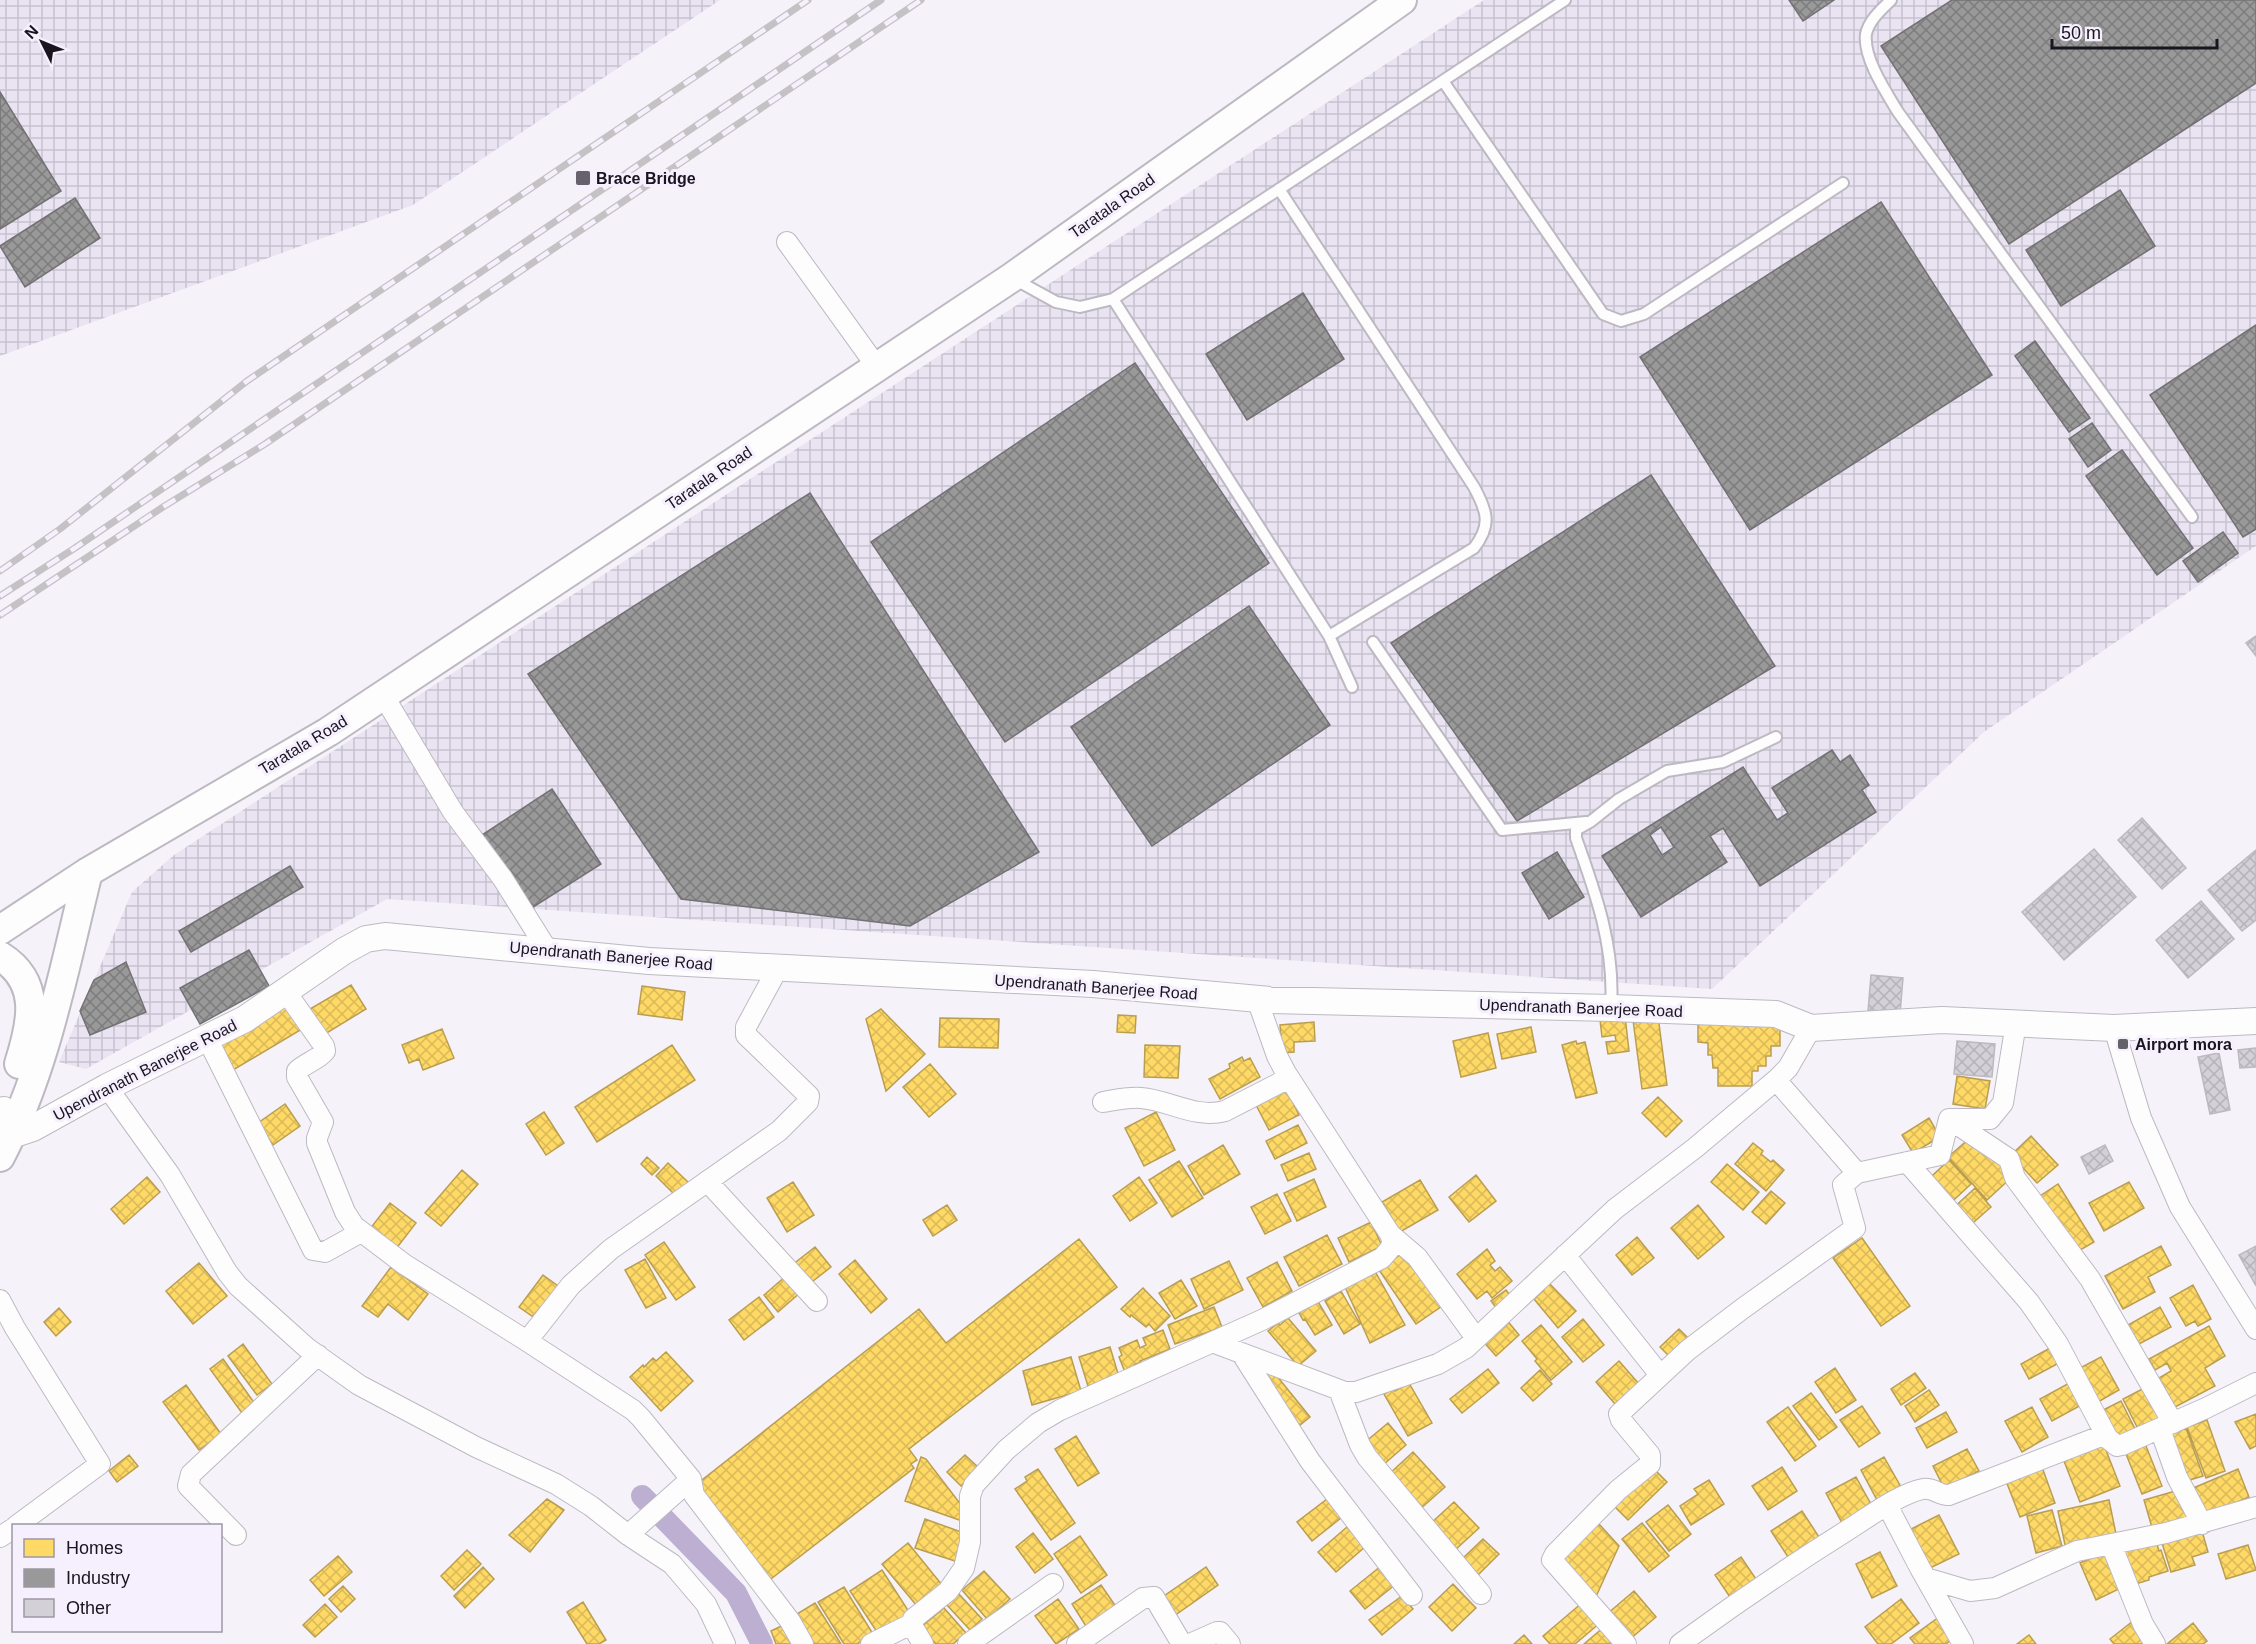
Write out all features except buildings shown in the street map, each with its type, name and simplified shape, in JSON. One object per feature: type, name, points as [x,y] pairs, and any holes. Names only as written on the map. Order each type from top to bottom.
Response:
[{"type":"main road","name":"Taratala Road","points":[[0,930],[88,872],[328,732],[1011,278],[1402,0]]},
{"type":"main road","points":[[4,1130],[49,1029],[88,872]]},
{"type":"main road","points":[[0,956],[14,965],[23,976],[28,986],[30,1010],[26,1042],[4,1130]]},
{"type":"street","points":[[787,242],[877,367]]},
{"type":"street","points":[[383,695],[453,812],[503,879],[548,951]]},
{"type":"street","name":"Upendranath Banerjee Road","points":[[4,1130],[33,1128],[107,1087],[245,1019],[344,951],[366,939],[385,936],[649,961],[1093,984],[1257,999],[1776,1014],[1811,1028],[1942,1020],[2114,1028],[2256,1021]]},
{"type":"street","points":[[527,1341],[572,1285],[611,1249],[779,1131],[810,1099],[746,1035],[746,1026],[778,968]]},
{"type":"street","points":[[286,992],[324,1046],[325,1051],[322,1055],[301,1067],[297,1071],[297,1077],[323,1122],[316,1138],[317,1143],[350,1221],[404,1264],[633,1410],[691,1479],[694,1495],[790,1621],[803,1644]]},
{"type":"street","points":[[871,1644],[910,1624],[913,1619],[948,1592],[964,1568],[970,1542],[971,1490],[1006,1450],[1038,1423],[1060,1410],[1262,1320],[1382,1258],[1389,1250],[1393,1243],[1390,1234],[1276,1056],[1257,999]]},
{"type":"street","points":[[1949,1119],[1990,1119],[1998,1112],[2003,1103],[2016,1023]]},
{"type":"street","points":[[1212,1342],[1339,1390],[1356,1392],[1438,1364],[1466,1348],[1615,1209],[1695,1148],[1776,1080],[1788,1068],[1811,1028]]},
{"type":"street","points":[[2114,1028],[2141,1118],[2180,1208],[2249,1306],[2256,1329]]},
{"type":"street","points":[[207,1038],[313,1250],[325,1252],[361,1232]]},
{"type":"street","points":[[1103,1102],[1142,1098],[1204,1114],[1216,1113],[1225,1111],[1289,1078]]},
{"type":"street","points":[[1776,1080],[1857,1173]]},
{"type":"street","points":[[107,1087],[170,1175],[227,1272],[238,1286],[307,1348],[359,1385],[476,1447],[556,1484],[672,1564],[706,1604],[725,1644]]},
{"type":"street","points":[[1626,1644],[1554,1564],[1552,1557],[1618,1490],[1650,1464],[1650,1455],[1619,1417],[1619,1414],[1688,1350],[1742,1308],[1855,1228],[1843,1185],[1857,1173],[1940,1155],[1949,1119]]},
{"type":"street","points":[[1949,1119],[2009,1159],[2015,1178],[2090,1279],[2166,1426],[2177,1477],[2202,1524]]},
{"type":"street","points":[[1906,1162],[2029,1302],[2058,1344],[2108,1439]]},
{"type":"street","points":[[707,1180],[818,1301]]},
{"type":"street","points":[[1390,1234],[1417,1257],[1476,1338]]},
{"type":"street","points":[[1565,1255],[1660,1375]]},
{"type":"street","points":[[0,1300],[100,1464],[19,1524]]},
{"type":"street","points":[[1242,1354],[1310,1461],[1412,1594]]},
{"type":"street","points":[[236,1536],[188,1486],[191,1474],[318,1355]]},
{"type":"street","points":[[1680,1644],[1782,1571],[1887,1504],[1923,1489],[1949,1495],[2101,1436],[2117,1446],[2166,1426],[2256,1383]]},
{"type":"street","points":[[1339,1390],[1360,1445],[1367,1457],[1481,1594]]},
{"type":"street","points":[[628,1535],[691,1479]]},
{"type":"street","points":[[1887,1504],[1963,1644]]},
{"type":"street","points":[[1926,1578],[1970,1591],[1995,1588],[2077,1551],[2202,1524],[2256,1507]]},
{"type":"street","points":[[2111,1544],[2143,1624],[2155,1644]]},
{"type":"street","points":[[968,1644],[1053,1584]]},
{"type":"street","points":[[1077,1644],[1143,1598],[1154,1597],[1182,1644]]},
{"type":"street","points":[[910,1624],[923,1644]]},
{"type":"street","points":[[1190,1644],[1220,1632],[1230,1644]]},
{"type":"lane","points":[[1011,278],[1064,304],[1080,307],[1113,298],[1565,0]]},
{"type":"lane","points":[[1891,0],[1874,16],[1866,34],[1868,50],[1875,71],[1898,112],[2192,516]]},
{"type":"lane","points":[[1443,81],[1603,314],[1621,321],[1644,314],[1843,183]]},
{"type":"lane","points":[[1279,189],[1474,487],[1484,505],[1486,520],[1483,536],[1474,548],[1329,636]]},
{"type":"lane","points":[[1113,298],[1329,636],[1352,687]]},
{"type":"lane","points":[[1372,642],[1502,830],[1590,822]]},
{"type":"lane","points":[[1611,1008],[1609,946],[1599,902],[1575,834],[1576,830],[1619,799],[1667,771],[1723,762],[1776,738]]},
{"type":"shaded area","points":[[0,0],[720,0],[413,205],[0,356]]},
{"type":"shaded area","points":[[1484,0],[2256,0],[2256,546],[1984,732],[1712,989],[387,899],[86,1069],[59,1062],[132,892],[174,855]]},
{"type":"waterway","points":[[642,1496],[736,1593],[762,1644]]},
{"type":"railway","points":[[0,571],[60,529],[247,381],[808,0]]},
{"type":"railway","points":[[0,596],[75,548],[881,0]]},
{"type":"railway","points":[[0,615],[163,507],[265,444],[921,0]]},
{"type":"place","name":"Brace Bridge","points":[[583,178]]},
{"type":"place","name":"Airport mora","points":[[2123,1044]]}]
